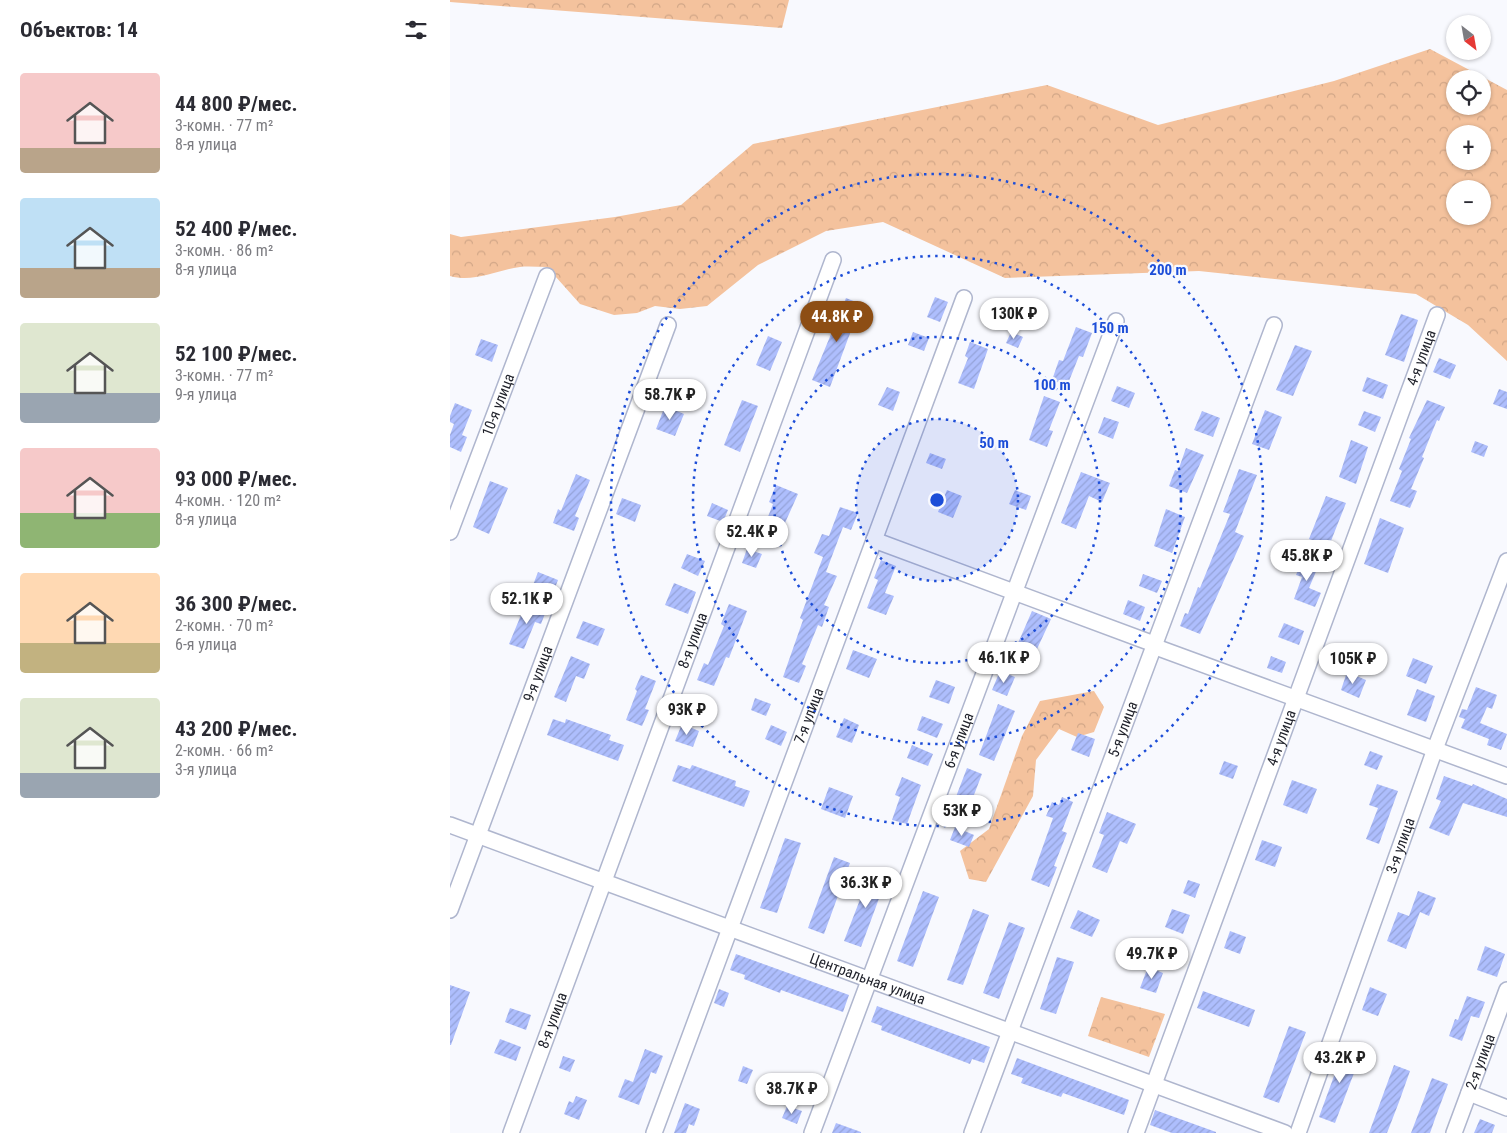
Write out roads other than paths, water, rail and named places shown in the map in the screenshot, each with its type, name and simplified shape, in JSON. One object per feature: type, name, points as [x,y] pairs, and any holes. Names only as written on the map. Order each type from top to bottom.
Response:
[{"type":"street","name":"8-я улица","points":[[511,1133],[833,260]]},
{"type":"street","name":"10-я улица","points":[[450,532],[547,276]]},
{"type":"street","name":"7-я улица","points":[[654,1133],[964,298]]},
{"type":"street","name":"4-я улица","points":[[1136,1133],[1438,315]]},
{"type":"street","name":"6-я улица","points":[[812,1133],[1116,321]]},
{"type":"street","name":"5-я улица","points":[[972,1133],[1274,324]]},
{"type":"street","name":"9-я улица","points":[[450,910],[668,325]]},
{"type":"street","points":[[874,540],[1507,776]]},
{"type":"street","name":"3-я улица","points":[[1298,1133],[1434,749],[1507,561]]},
{"type":"street","name":"Центральная улица","points":[[450,825],[1285,1133]]},
{"type":"street","name":"2-я улица","points":[[1454,1133],[1507,990]]},
{"type":"street","points":[[1469,1093],[1507,1108]]}]
